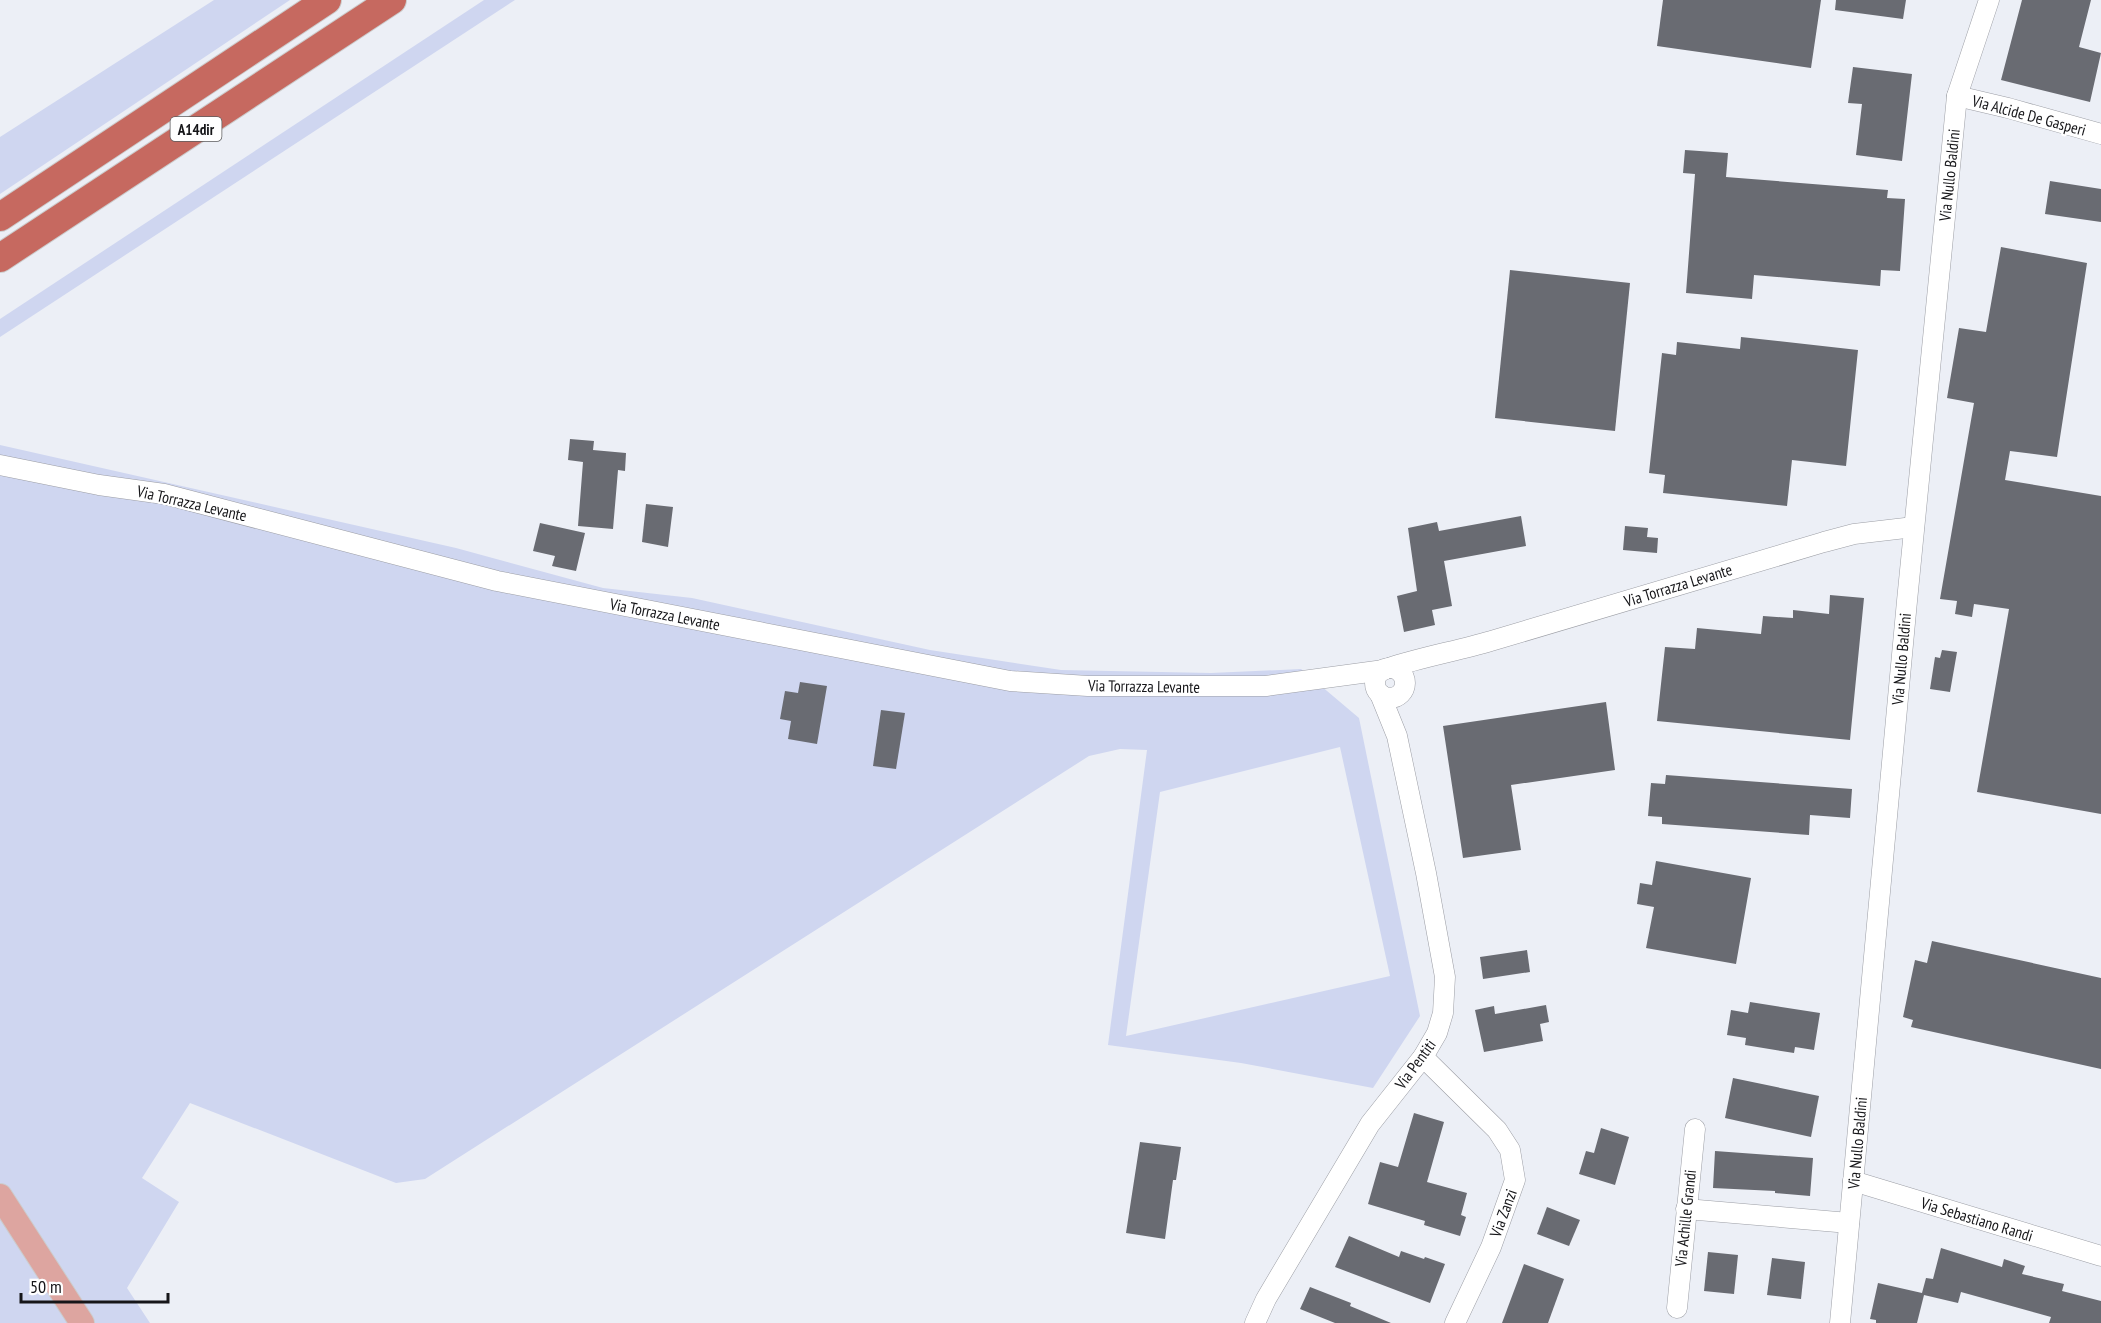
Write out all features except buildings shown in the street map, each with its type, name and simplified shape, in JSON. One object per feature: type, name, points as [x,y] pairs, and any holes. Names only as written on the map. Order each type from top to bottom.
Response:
[{"type":"highway","name":"A14dir","points":[[0,217],[327,0]]},
{"type":"highway","name":"A14dir","points":[[0,258],[392,0]]},
{"type":"main road","points":[[0,1196],[82,1323]]},
{"type":"street","name":"Via Nullo Baldini","points":[[1840,1323],[1957,96],[1989,0]]},
{"type":"street","name":"Via Alcide De Gasperi","points":[[1957,96],[2101,134]]},
{"type":"street","name":"Via Torrazza Levante","points":[[0,465],[99,485],[164,494],[497,581],[1010,681],[1088,686],[1266,686],[1387,669],[1420,658],[1443,655],[1824,542],[1854,534],[1914,528]]},
{"type":"street","name":"Via Torrazza Levante","points":[[1339,677],[1390,691],[1443,655]]},
{"type":"street","points":[[1387,669],[1377,676],[1376,686],[1390,691]]},
{"type":"street","name":"Via Pentiti","points":[[1255,1323],[1266,1299],[1370,1124],[1423,1057],[1437,1033],[1443,1013],[1445,977],[1390,691]]},
{"type":"street","name":"Via Zanzi","points":[[1423,1057],[1497,1130],[1510,1150],[1515,1180],[1491,1246],[1455,1323]]},
{"type":"street","name":"Via Achille Grandi","points":[[1677,1308],[1695,1129]]},
{"type":"street","name":"Via Sebastiano Randi","points":[[1853,1181],[2101,1256]]},
{"type":"street","points":[[1686,1209],[1849,1223]]},
{"type":"shaded area","points":[[214,0],[290,0],[0,194],[0,137]]},
{"type":"shaded area","points":[[484,0],[515,0],[0,337],[0,319]]},
{"type":"shaded area","points":[[0,445],[456,548],[603,588],[692,598],[930,650],[1061,670],[1211,673],[1301,669],[1359,718],[1420,1016],[1373,1088],[1241,1063],[1108,1045],[1147,750],[1120,749],[1089,756],[425,1179],[396,1183],[190,1103],[142,1178],[179,1202],[127,1288],[150,1323],[0,1323]],"holes":[[[1340,747],[1390,976],[1126,1036],[1160,792]]]}]
